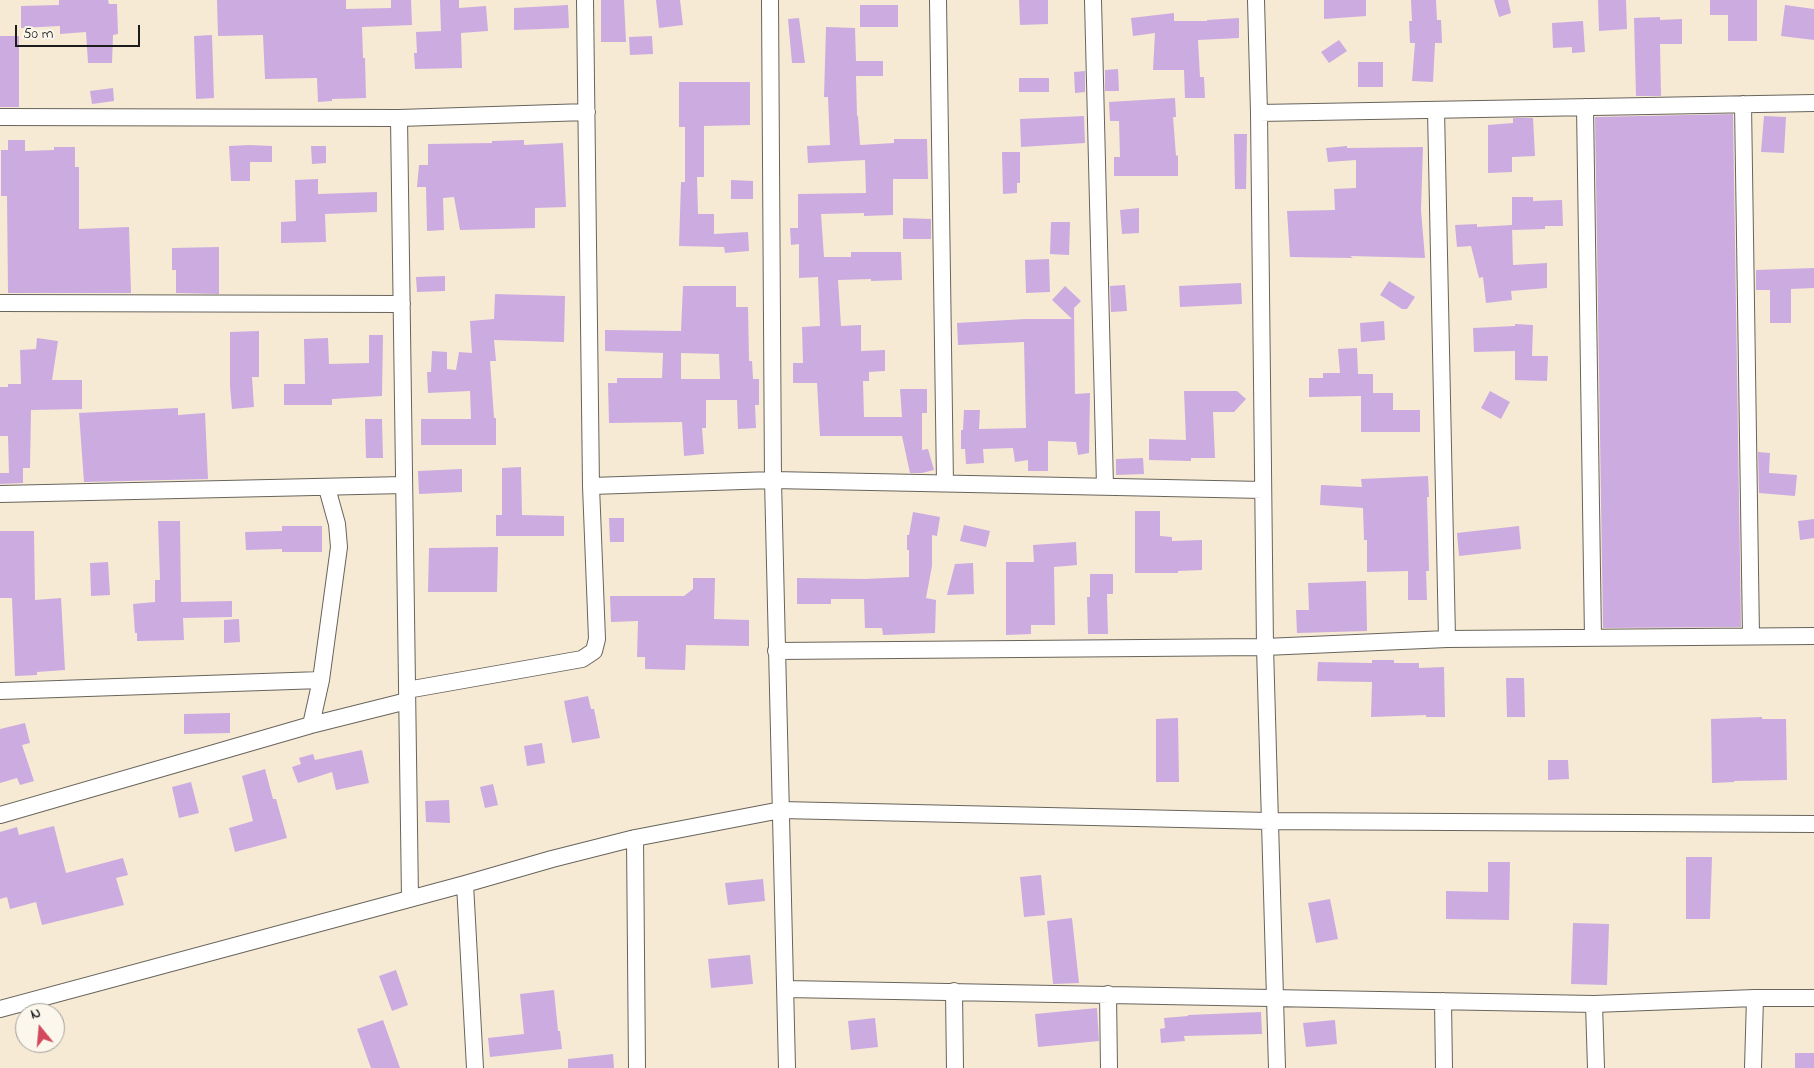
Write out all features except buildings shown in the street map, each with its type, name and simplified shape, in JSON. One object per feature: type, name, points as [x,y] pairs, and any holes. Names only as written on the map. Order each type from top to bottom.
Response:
[{"type":"street","points":[[0,815],[311,725],[407,695],[582,659],[594,650],[597,639],[591,486],[585,0]]},
{"type":"street","points":[[770,0],[773,480],[787,1068]]},
{"type":"street","points":[[938,0],[945,483]]},
{"type":"street","points":[[1093,0],[1105,486]]},
{"type":"street","points":[[1256,0],[1264,490],[1264,647],[1277,1068]]},
{"type":"street","points":[[1259,113],[1814,102]]},
{"type":"street","points":[[1743,104],[1751,636]]},
{"type":"street","points":[[1584,107],[1593,638]]},
{"type":"street","points":[[1436,110],[1447,640]]},
{"type":"street","points":[[0,117],[399,118],[587,112]]},
{"type":"street","points":[[399,118],[410,898]]},
{"type":"street","points":[[0,303],[402,304]]},
{"type":"street","points":[[591,486],[773,480],[1264,490]]},
{"type":"street","points":[[0,494],[404,485]]},
{"type":"street","points":[[311,725],[322,680],[339,547],[337,524],[327,488]]},
{"type":"street","points":[[776,651],[1264,647],[1447,640],[1814,636]]},
{"type":"street","points":[[0,691],[322,680]]},
{"type":"street","points":[[0,1009],[552,859],[635,838],[781,810],[1269,821],[1814,824]]},
{"type":"street","points":[[635,838],[637,1068]]},
{"type":"street","points":[[465,884],[475,1068]]},
{"type":"street","points":[[786,989],[1594,1004],[1754,998],[1814,998]]},
{"type":"street","points":[[954,991],[955,1068]]},
{"type":"street","points":[[1108,994],[1109,1068]]},
{"type":"street","points":[[1753,1068],[1754,998]]},
{"type":"street","points":[[1443,1001],[1444,1068]]},
{"type":"street","points":[[1594,1004],[1596,1068]]}]
